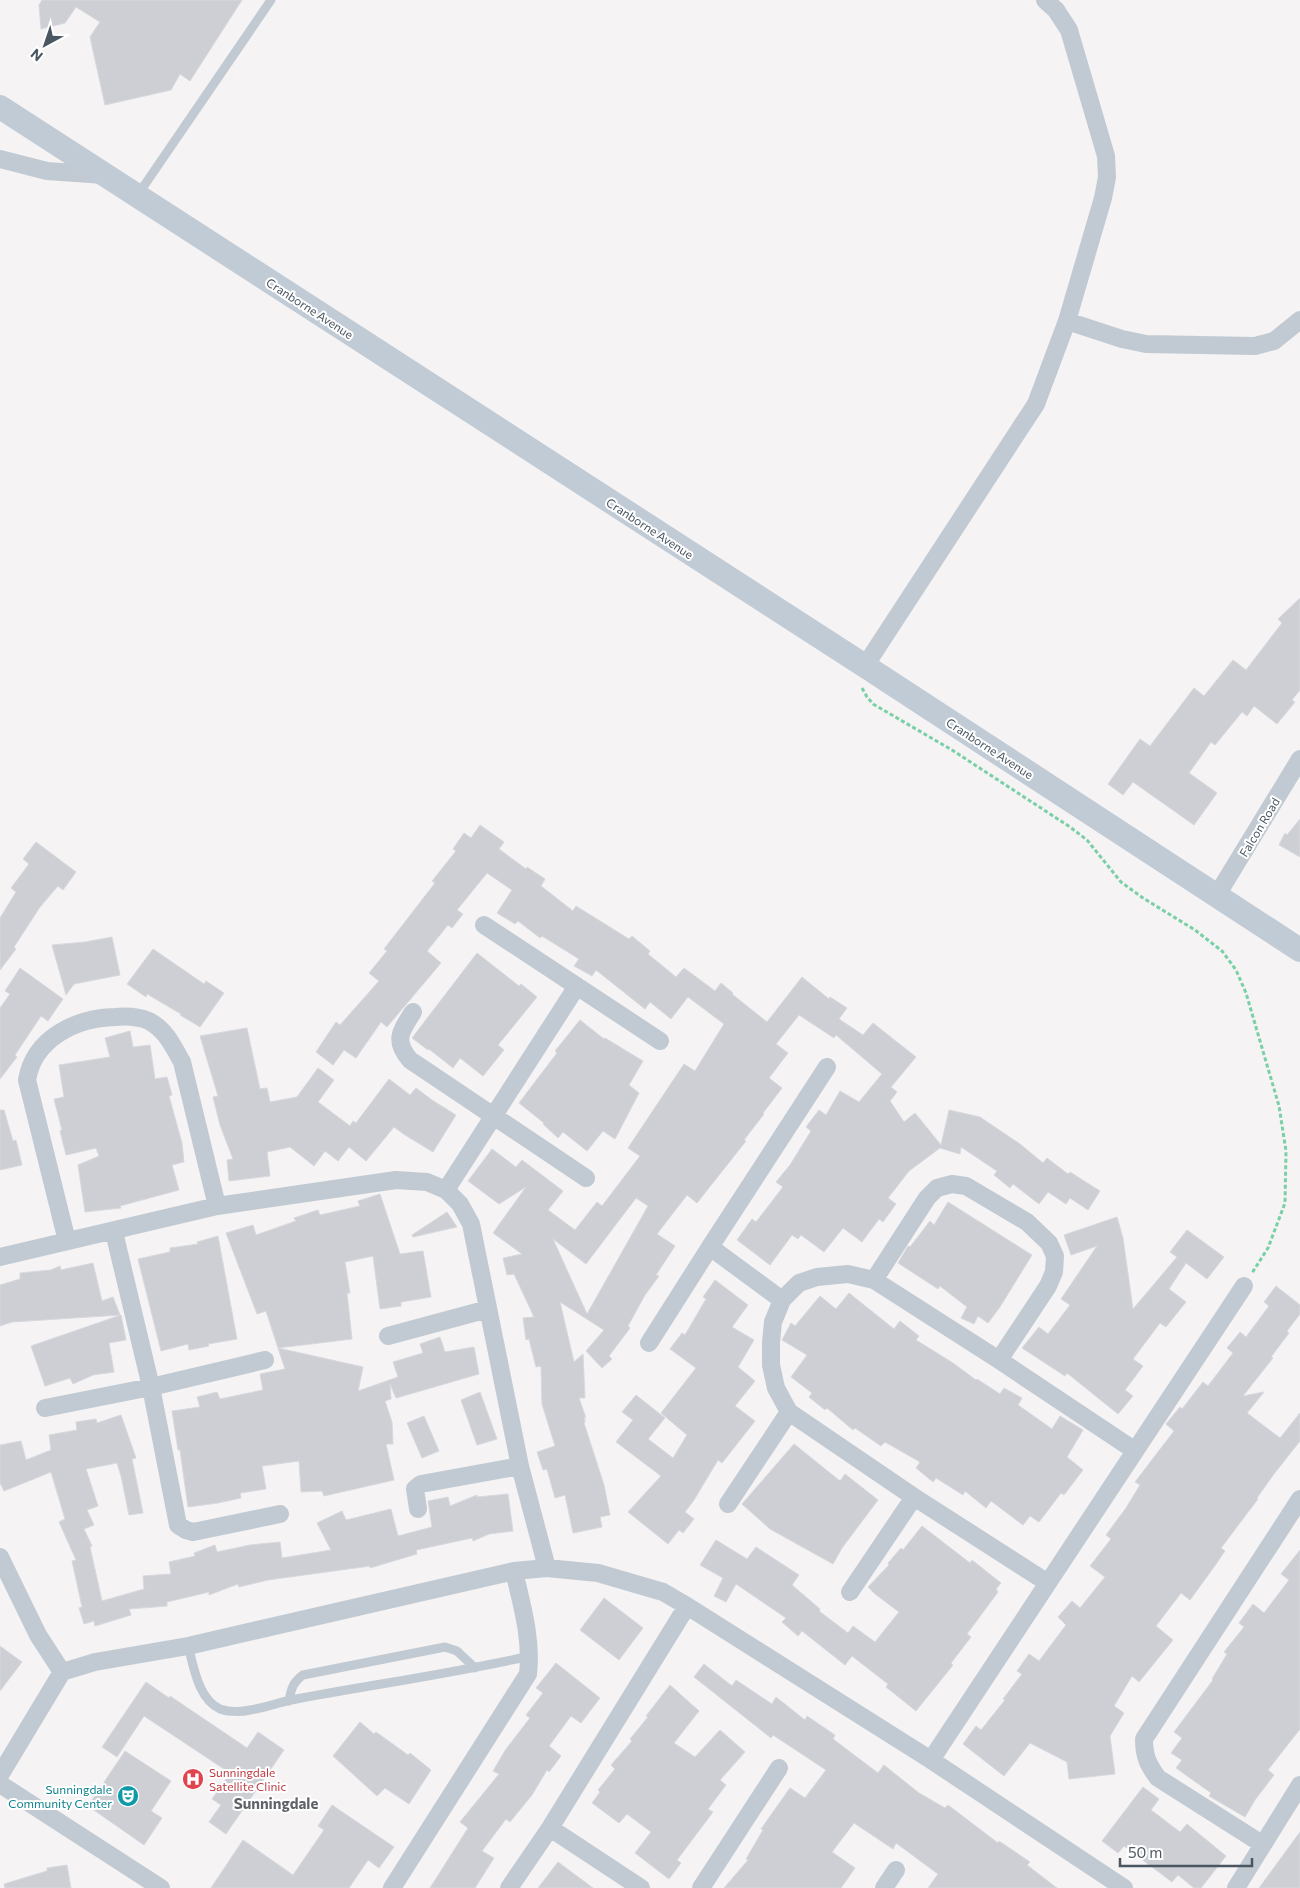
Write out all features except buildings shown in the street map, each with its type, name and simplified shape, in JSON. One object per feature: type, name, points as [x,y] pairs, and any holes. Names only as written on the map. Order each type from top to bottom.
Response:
[{"type":"street","points":[[865,666],[1036,404],[1067,321],[1103,198],[1107,177],[1106,156],[1069,30],[1056,10],[1046,0]]},
{"type":"street","name":"Cranborne Avenue","points":[[0,107],[865,666],[1300,950]]},
{"type":"street","points":[[0,158],[47,171],[104,175]]},
{"type":"street","points":[[1067,321],[1122,339],[1146,344],[1255,346],[1274,341],[1300,320]]},
{"type":"street","name":"Falcon Road","points":[[1217,895],[1300,759]]},
{"type":"street","points":[[484,925],[660,1041]]},
{"type":"street","points":[[446,1190],[577,986]]},
{"type":"street","points":[[414,1012],[401,1033],[400,1043],[403,1052],[410,1060],[586,1178]]},
{"type":"street","points":[[67,1241],[27,1080],[33,1062],[48,1042],[65,1028],[83,1021],[104,1017],[127,1016],[148,1021],[161,1029],[171,1041],[182,1062],[217,1206]]},
{"type":"street","points":[[649,1343],[827,1067]]},
{"type":"street","points":[[0,1257],[114,1232],[217,1206],[396,1180],[427,1182],[446,1190],[460,1204],[471,1224],[520,1466],[547,1568]]},
{"type":"street","points":[[874,1280],[926,1198],[937,1188],[952,1184],[966,1186],[1027,1222],[1049,1243],[1055,1256],[1054,1272],[1048,1286],[999,1360]]},
{"type":"street","points":[[114,1232],[152,1387],[178,1524],[186,1530],[193,1532],[280,1514]]},
{"type":"street","points":[[710,1247],[782,1300]]},
{"type":"street","points":[[1048,1583],[914,1497],[789,1412],[776,1388],[771,1365],[770,1342],[774,1322],[782,1300],[799,1284],[817,1277],[848,1274],[874,1280],[1134,1450]]},
{"type":"street","points":[[931,1760],[1244,1286]]},
{"type":"street","points":[[388,1336],[488,1309]]},
{"type":"street","points":[[45,1408],[152,1387],[265,1360]]},
{"type":"street","points":[[728,1504],[789,1412]]},
{"type":"street","points":[[418,1509],[415,1489],[421,1484],[520,1466]]},
{"type":"street","points":[[850,1592],[914,1497]]},
{"type":"street","points":[[1262,1844],[1158,1778],[1149,1766],[1144,1753],[1144,1739],[1300,1499]]},
{"type":"street","points":[[0,1557],[38,1635],[62,1672]]},
{"type":"street","points":[[0,1775],[62,1672],[95,1662],[188,1646],[514,1571],[547,1568],[598,1573],[663,1592],[687,1606],[931,1760],[1124,1888]]},
{"type":"street","points":[[392,1888],[528,1674],[530,1656],[528,1629],[514,1571]]},
{"type":"street","points":[[510,1888],[550,1828],[687,1606]]},
{"type":"street","points":[[701,1888],[780,1768]]},
{"type":"street","points":[[0,1784],[161,1888]]},
{"type":"street","points":[[1236,1888],[1300,1784]]},
{"type":"street","points":[[550,1828],[641,1888]]},
{"type":"street","points":[[884,1888],[896,1870]]},
{"type":"lane","points":[[137,196],[271,0]]},
{"type":"lane","points":[[188,1646],[200,1686],[206,1698],[220,1709],[235,1712],[475,1668],[530,1656]]},
{"type":"lane","points":[[289,1701],[291,1689],[303,1675],[445,1647],[457,1651],[475,1668]]},
{"type":"path","points":[[865,666],[861,681],[862,689],[866,697],[874,704],[952,750],[1070,827],[1087,840],[1121,882],[1194,930],[1222,951],[1236,970],[1246,992],[1279,1106],[1286,1151],[1285,1203],[1268,1248],[1244,1286]]},
{"type":"place","name":"Sunningdale Satellite Clinic","points":[[193,1779]]},
{"type":"place","name":"Sunningdale Community Center","points":[[128,1796]]},
{"type":"district","name":"Sunningdale","points":[[276,1803]]}]
